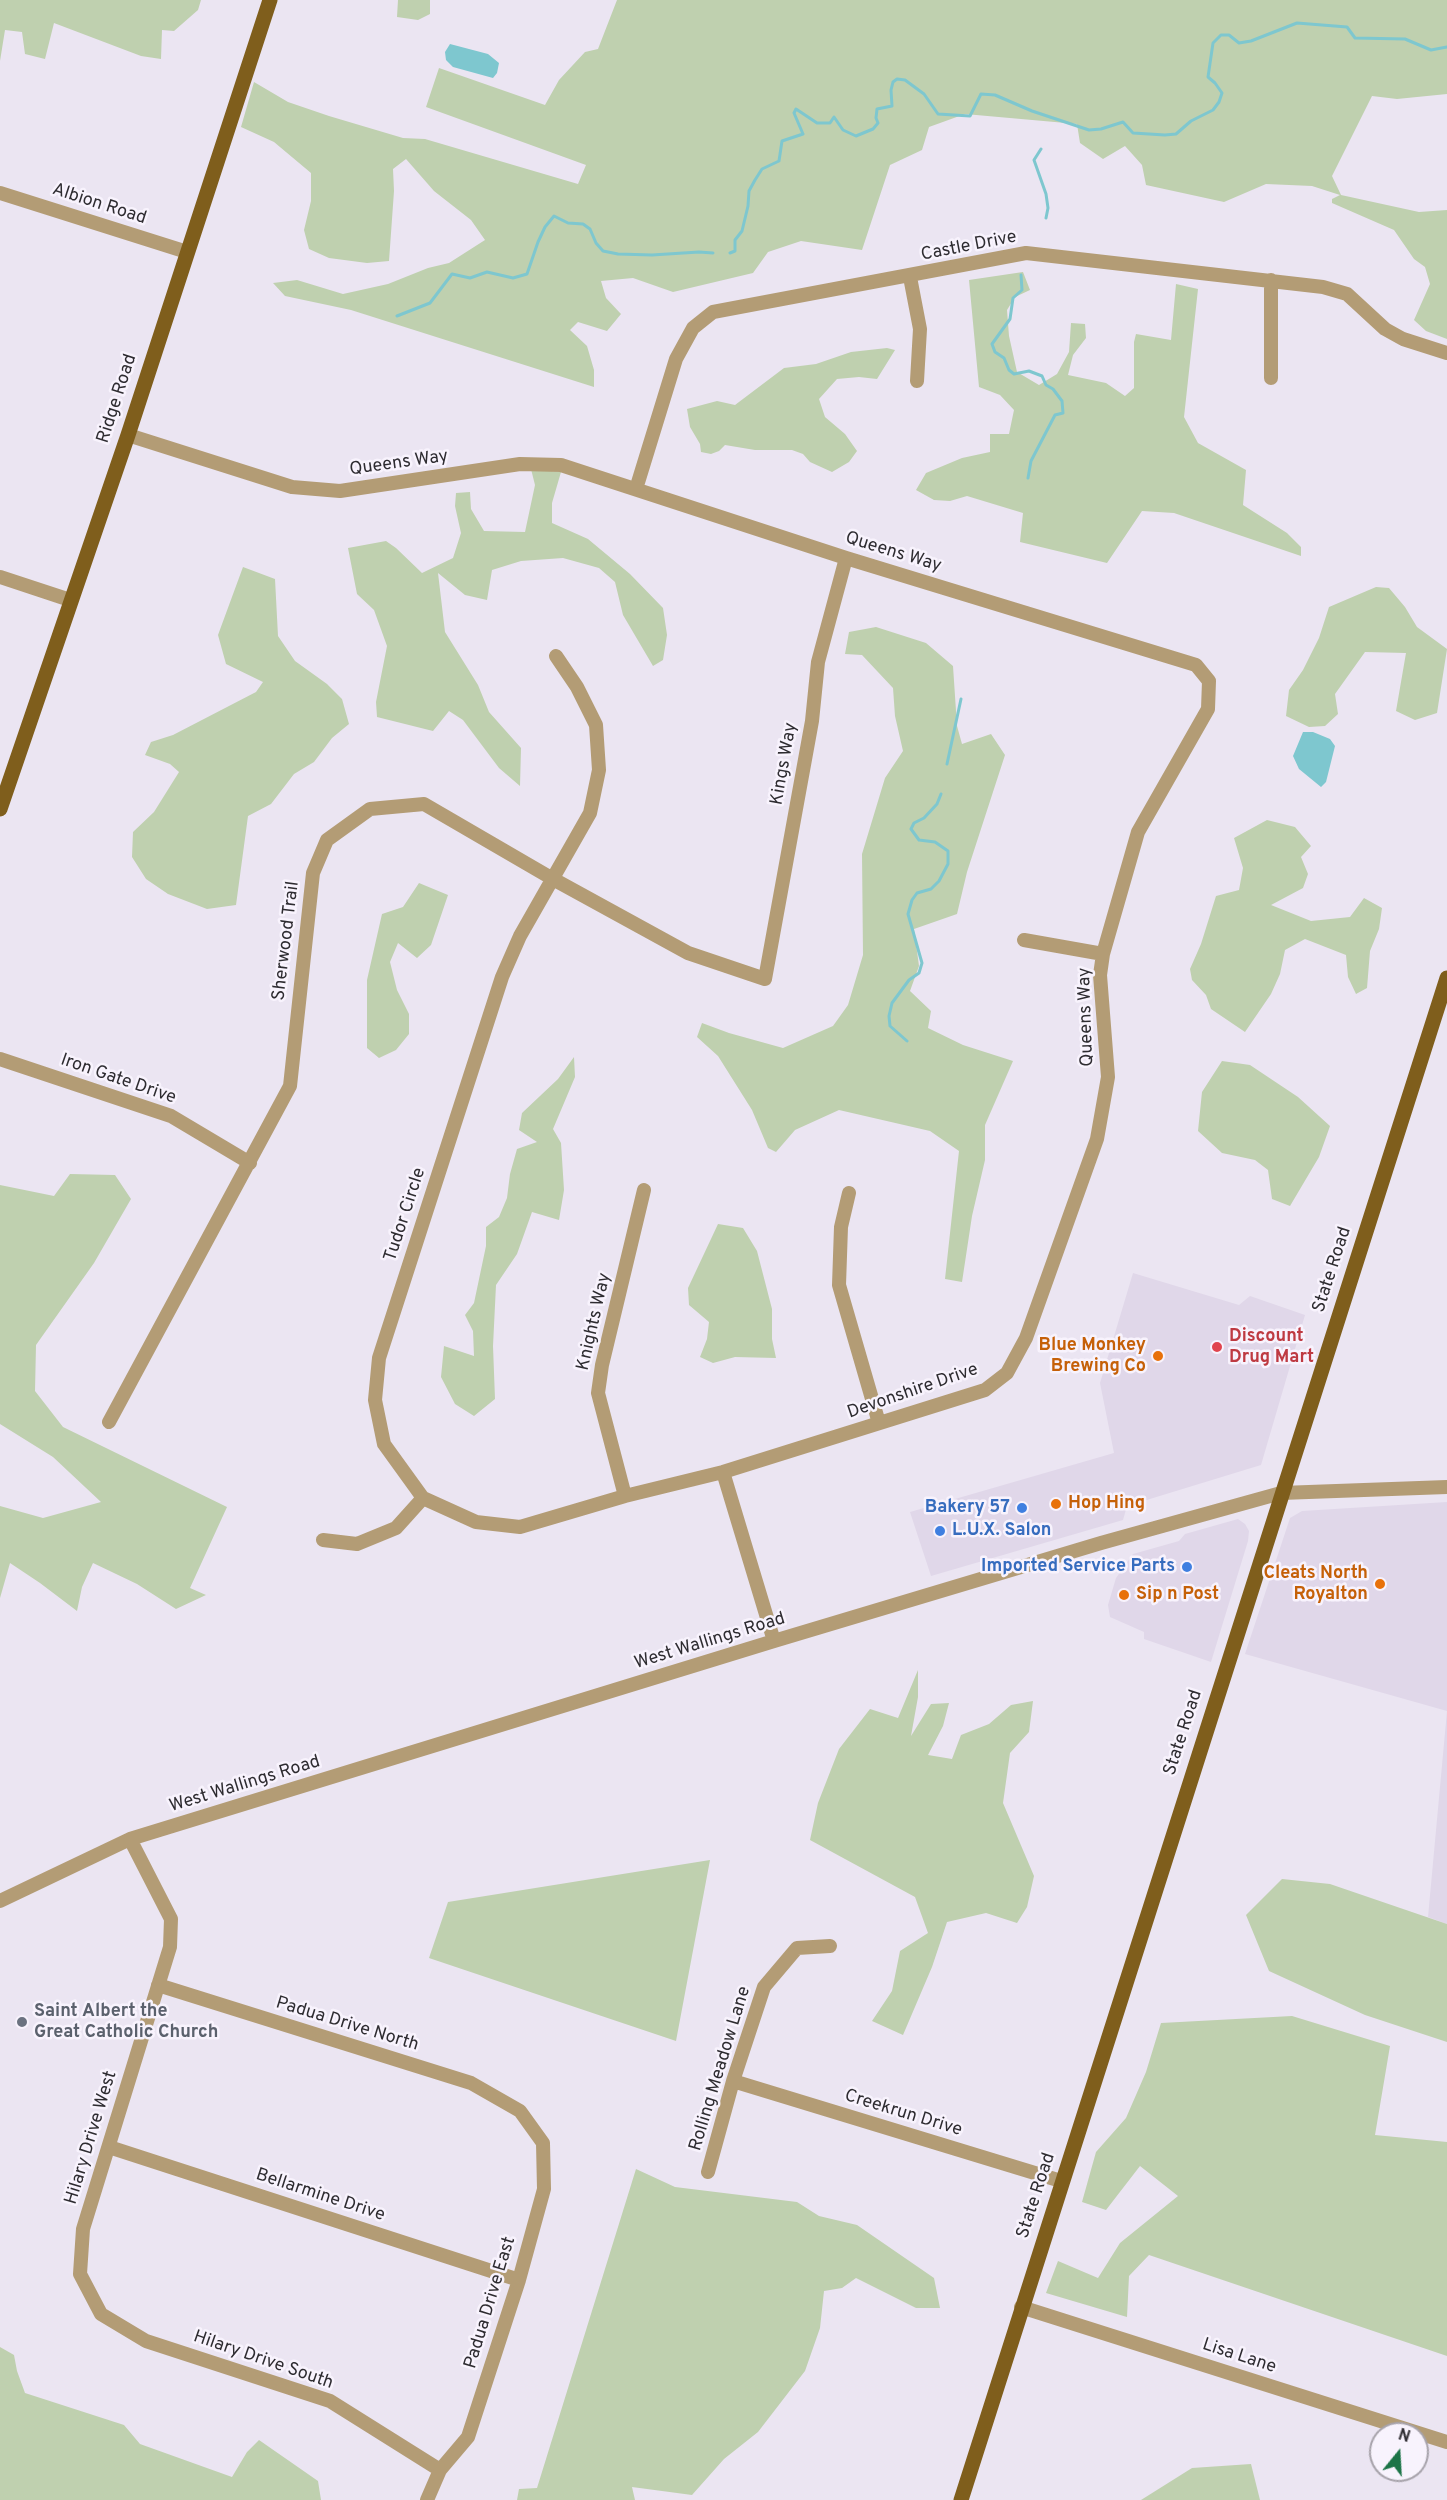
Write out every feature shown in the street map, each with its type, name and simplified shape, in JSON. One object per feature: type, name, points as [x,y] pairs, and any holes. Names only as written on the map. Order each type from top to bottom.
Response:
[{"type":"main road","name":"Ridge Road","points":[[0,809],[128,435],[270,0]]},
{"type":"main road","name":"State Road","points":[[961,2500],[1447,978]]},
{"type":"street","name":"Albion Road","points":[[0,193],[187,252]]},
{"type":"street","name":"Castle Drive","points":[[636,489],[676,359],[693,328],[713,312],[910,277],[1026,253],[1323,286],[1347,294],[1385,329],[1403,339],[1447,353]]},
{"type":"street","points":[[910,277],[920,329],[917,381]]},
{"type":"street","points":[[1271,280],[1271,378]]},
{"type":"street","name":"Queens Way","points":[[128,435],[292,487],[340,491],[520,464],[561,465],[846,558],[1196,665],[1209,681],[1208,709],[1137,832],[1103,954],[1100,975],[1108,1077],[1104,1100]]},
{"type":"street","name":"Kings Way","points":[[765,979],[812,721],[818,662],[846,558]]},
{"type":"street","points":[[0,577],[70,600]]},
{"type":"street","name":"Tudor Circle","points":[[556,656],[577,687],[596,725],[599,770],[590,813],[520,936],[502,977],[379,1358],[375,1400],[384,1444],[423,1498],[476,1522],[520,1527],[625,1496],[723,1472]]},
{"type":"street","name":"Sherwood Trail","points":[[109,1422],[290,1086],[313,873],[327,840],[370,809],[424,804],[554,879],[688,952],[765,979]]},
{"type":"street","points":[[1024,940],[1103,954]]},
{"type":"street","name":"Iron Gate Drive","points":[[0,1059],[171,1116],[250,1163]]},
{"type":"street","name":"Devonshire Drive","points":[[723,1472],[985,1390],[1007,1373],[1026,1338],[1081,1189],[1097,1139],[1104,1100]]},
{"type":"street","name":"Knights Way","points":[[625,1496],[598,1393],[602,1365],[644,1190]]},
{"type":"street","points":[[849,1193],[841,1227],[839,1285],[879,1424]]},
{"type":"street","points":[[723,1472],[774,1641]]},
{"type":"street","name":"West Wallings Road","points":[[0,1901],[130,1839],[1101,1543],[1281,1493],[1447,1487]]},
{"type":"street","points":[[323,1540],[357,1544],[396,1528],[423,1498]]},
{"type":"street","name":"Hilary Drive West","points":[[101,2314],[80,2274],[82,2229],[170,1947],[171,1919],[130,1839]]},
{"type":"street","name":"Rolling Meadow Lane","points":[[708,2172],[733,2081],[764,1987],[797,1948],[830,1946]]},
{"type":"street","name":"Padua Drive North","points":[[158,1985],[471,2082],[520,2111]]},
{"type":"street","name":"Creekrun Drive","points":[[733,2081],[1061,2181]]},
{"type":"street","name":"Padua Drive East","points":[[427,2500],[441,2470],[468,2437],[519,2280],[544,2189],[543,2143],[520,2111]]},
{"type":"street","name":"Bellarmine Drive","points":[[109,2147],[519,2280]]},
{"type":"street","name":"Lisa Lane","points":[[1021,2307],[1447,2442]]},
{"type":"street","name":"Hilary Drive South","points":[[101,2314],[146,2341],[330,2401],[441,2470]]},
{"type":"shaded area","points":[[1133,1273],[1239,1305],[1250,1296],[1305,1315],[1261,1465],[1127,1506],[1123,1520],[931,1576],[910,1512],[1114,1453],[1100,1383]]},
{"type":"shaded area","points":[[1447,1502],[1447,1711],[1245,1654],[1290,1518],[1302,1511]]},
{"type":"shaded area","points":[[1238,1519],[1249,1531],[1248,1541],[1211,1662],[1144,1639],[1144,1632],[1110,1617],[1108,1605],[1116,1578],[1133,1554],[1179,1541],[1185,1534]]},
{"type":"shaded area","points":[[1447,1711],[1447,1924],[1428,1917]]},
{"type":"green space","points":[[0,0],[201,0],[198,10],[174,31],[162,30],[161,59],[141,56],[54,23],[45,59],[25,54],[22,32],[5,30],[0,61]]},
{"type":"green space","points":[[398,0],[430,0],[430,14],[418,20],[397,17]]},
{"type":"green space","points":[[617,0],[1447,0],[1447,94],[1397,99],[1372,96],[1332,176],[1341,195],[1419,212],[1447,210],[1447,339],[1426,331],[1414,320],[1430,284],[1425,267],[1414,259],[1394,230],[1332,203],[1332,199],[1340,195],[1312,186],[1266,184],[1224,202],[1146,185],[1142,165],[1125,146],[1103,159],[1080,143],[1077,124],[965,114],[929,127],[922,150],[890,165],[862,250],[801,241],[768,252],[753,273],[673,292],[633,278],[601,281],[606,298],[621,314],[607,331],[578,322],[570,330],[587,346],[594,370],[594,387],[351,310],[285,296],[273,283],[297,280],[343,294],[388,284],[428,268],[449,263],[485,240],[471,220],[434,191],[406,159],[393,169],[394,191],[389,261],[367,263],[329,258],[309,249],[304,230],[311,201],[311,173],[274,142],[241,127],[254,82],[288,102],[329,116],[403,138],[425,139],[578,184],[586,165],[426,107],[439,68],[545,105],[559,80],[585,52],[598,49]]},
{"type":"green space","points":[[1023,272],[1030,290],[1015,297],[1007,310],[1009,336],[1017,372],[1039,385],[1057,374],[1069,352],[1071,323],[1085,324],[1086,338],[1073,355],[1068,375],[1106,383],[1125,396],[1134,388],[1136,334],[1171,340],[1176,284],[1198,289],[1184,417],[1198,443],[1246,470],[1243,505],[1287,533],[1301,547],[1301,556],[1174,513],[1142,511],[1107,563],[1020,542],[1023,513],[967,496],[950,501],[934,500],[916,490],[926,473],[962,458],[990,452],[990,434],[1009,434],[1014,410],[1000,395],[979,387],[969,280]]},
{"type":"green space","points":[[887,348],[895,350],[877,379],[859,377],[837,379],[819,399],[825,417],[845,434],[857,451],[849,462],[832,472],[810,462],[803,454],[792,450],[755,450],[725,445],[719,451],[711,454],[701,452],[700,444],[690,427],[687,409],[717,401],[735,405],[784,368],[816,364],[851,352]]},
{"type":"green space","points":[[531,469],[561,472],[552,503],[552,523],[588,539],[630,574],[663,608],[667,635],[663,660],[653,666],[623,615],[615,582],[599,568],[563,558],[521,561],[492,570],[487,600],[465,595],[438,573],[445,632],[478,685],[489,712],[521,748],[520,786],[499,768],[463,720],[449,711],[433,731],[377,717],[376,702],[387,646],[374,610],[357,594],[348,548],[386,541],[422,573],[453,558],[461,533],[455,506],[456,493],[470,492],[471,509],[484,531],[525,532],[535,485]]},
{"type":"green space","points":[[243,567],[275,579],[278,636],[295,661],[327,684],[342,699],[349,724],[332,738],[314,762],[294,774],[271,804],[248,816],[236,905],[207,909],[168,894],[146,879],[132,857],[133,832],[154,812],[179,772],[170,764],[145,755],[151,742],[173,735],[256,692],[263,682],[226,664],[218,635]]},
{"type":"green space","points":[[1376,587],[1389,588],[1405,607],[1417,627],[1447,649],[1437,713],[1415,720],[1396,711],[1406,653],[1365,652],[1335,694],[1338,714],[1325,726],[1309,727],[1286,716],[1289,690],[1303,670],[1319,638],[1329,607]]},
{"type":"green space","points":[[876,627],[926,643],[953,666],[957,726],[962,744],[991,734],[1005,755],[967,872],[957,914],[914,929],[919,966],[910,991],[931,1011],[928,1028],[963,1045],[1013,1061],[985,1125],[985,1160],[972,1216],[962,1282],[945,1279],[959,1151],[930,1131],[839,1110],[795,1130],[776,1152],[768,1148],[752,1110],[718,1056],[697,1037],[702,1023],[783,1048],[833,1026],[848,1005],[863,955],[862,854],[885,778],[903,751],[895,716],[893,688],[862,655],[845,654],[849,632]]},
{"type":"green space","points":[[1267,820],[1295,827],[1311,846],[1301,857],[1308,874],[1303,888],[1271,905],[1311,921],[1350,917],[1364,898],[1382,908],[1379,929],[1370,951],[1367,988],[1356,994],[1348,977],[1346,955],[1305,939],[1285,950],[1280,974],[1271,994],[1245,1032],[1211,1009],[1206,995],[1192,980],[1190,969],[1201,944],[1216,896],[1239,890],[1243,868],[1234,838]]},
{"type":"green space","points":[[419,883],[448,895],[431,945],[417,958],[398,943],[390,962],[397,990],[409,1014],[409,1034],[396,1050],[379,1058],[367,1048],[367,980],[382,914],[403,907]]},
{"type":"green space","points":[[574,1057],[575,1077],[553,1129],[561,1143],[564,1190],[559,1220],[532,1212],[517,1254],[496,1285],[493,1346],[495,1399],[474,1416],[455,1404],[441,1377],[444,1346],[474,1356],[473,1331],[465,1315],[474,1303],[486,1246],[486,1227],[499,1217],[507,1198],[510,1174],[517,1149],[537,1142],[519,1130],[522,1113],[558,1079]]},
{"type":"green space","points":[[1222,1061],[1250,1065],[1298,1097],[1330,1126],[1319,1157],[1290,1206],[1272,1199],[1268,1170],[1255,1160],[1222,1153],[1198,1131],[1202,1092]]},
{"type":"green space","points":[[70,1174],[115,1175],[131,1199],[94,1263],[36,1345],[35,1391],[63,1427],[227,1507],[190,1588],[206,1595],[176,1609],[137,1584],[93,1563],[82,1587],[77,1611],[10,1563],[0,1598],[0,1506],[43,1518],[101,1502],[53,1457],[0,1424],[0,1185],[54,1196]]},
{"type":"green space","points":[[718,1224],[743,1228],[757,1251],[772,1309],[772,1339],[776,1358],[735,1357],[713,1363],[700,1357],[707,1339],[709,1322],[689,1305],[688,1288]]},
{"type":"green space","points":[[918,1670],[918,1697],[911,1736],[931,1704],[949,1703],[943,1726],[928,1755],[952,1759],[961,1735],[989,1724],[1011,1705],[1033,1701],[1029,1732],[1010,1753],[1003,1803],[1034,1876],[1027,1907],[1017,1923],[986,1913],[947,1922],[932,1967],[903,2035],[872,2021],[892,1991],[900,1951],[928,1933],[915,1897],[810,1840],[818,1803],[839,1749],[870,1709],[898,1718]]},
{"type":"green space","points":[[710,1860],[676,2041],[429,1958],[448,1902]]},
{"type":"green space","points":[[1282,1879],[1330,1884],[1447,1924],[1447,2042],[1365,2015],[1269,1971],[1246,1915]]},
{"type":"green space","points":[[1292,2016],[1390,2046],[1375,2135],[1447,2142],[1447,2356],[1149,2255],[1129,2276],[1127,2317],[1046,2293],[1058,2261],[1098,2278],[1120,2243],[1178,2196],[1140,2166],[1106,2210],[1082,2202],[1096,2152],[1126,2118],[1146,2072],[1161,2023]]},
{"type":"green space","points":[[636,2169],[675,2187],[797,2202],[819,2216],[857,2225],[934,2278],[940,2308],[916,2308],[856,2278],[842,2288],[824,2291],[820,2328],[805,2371],[758,2432],[724,2459],[692,2495],[632,2487],[635,2500],[517,2500],[519,2489],[537,2488]]},
{"type":"green space","points":[[0,2347],[14,2355],[25,2393],[124,2425],[140,2444],[232,2477],[247,2452],[259,2440],[318,2481],[321,2500],[0,2500]]},
{"type":"green space","points":[[1251,2464],[1260,2500],[1141,2500],[1192,2468]]},
{"type":"water","points":[[450,44],[488,54],[499,63],[497,73],[493,78],[453,67],[446,60],[445,52]]},
{"type":"water","points":[[1303,732],[1313,732],[1330,739],[1335,746],[1326,782],[1321,787],[1299,769],[1293,756]]},
{"type":"waterway","points":[[730,253],[735,251],[735,240],[742,231],[749,191],[755,180],[762,169],[779,161],[782,141],[803,134],[794,113],[796,109],[817,123],[830,123],[834,117],[843,130],[856,136],[873,129],[878,123],[877,109],[892,106],[891,90],[893,82],[897,79],[905,80],[924,94],[938,114],[970,116],[981,94],[995,95],[1032,111],[1089,130],[1123,122],[1133,133],[1165,135],[1176,134],[1191,121],[1213,110],[1219,102],[1222,93],[1208,77],[1213,43],[1221,35],[1229,35],[1239,43],[1251,41],[1297,23],[1347,27],[1355,38],[1405,39],[1431,50],[1447,47]]},
{"type":"waterway","points":[[1041,149],[1034,160],[1046,194],[1048,208],[1046,218]]},
{"type":"waterway","points":[[397,316],[430,303],[452,274],[470,278],[487,272],[513,278],[527,274],[538,242],[545,227],[554,216],[568,223],[583,224],[590,229],[596,243],[603,251],[652,255],[713,253]]},
{"type":"waterway","points":[[1021,275],[1022,290],[1013,298],[1010,319],[992,344],[995,352],[1004,358],[1009,370],[1014,374],[1029,371],[1042,376],[1046,385],[1053,389],[1062,401],[1063,413],[1055,415],[1031,461],[1028,478]]},
{"type":"waterway","points":[[947,764],[961,699]]},
{"type":"waterway","points":[[907,1041],[890,1026],[889,1016],[892,1003],[909,980],[919,973],[922,963],[908,914],[912,900],[917,893],[931,889],[939,881],[948,864],[948,851],[935,842],[919,840],[911,829],[914,823],[924,818],[937,804],[941,794]]},
{"type":"place","name":"Discount Drug Mart","points":[[1217,1347]]},
{"type":"place","name":"Blue Monkey Brewing Co","points":[[1158,1356]]},
{"type":"place","name":"Hop Hing","points":[[1056,1504]]},
{"type":"place","name":"Bakery 57","points":[[1022,1508]]},
{"type":"place","name":"L.U.X. Salon","points":[[940,1531]]},
{"type":"place","name":"Imported Service Parts","points":[[1187,1567]]},
{"type":"place","name":"Cleats North Royalton","points":[[1380,1584]]},
{"type":"place","name":"Sip n Post","points":[[1124,1595]]},
{"type":"place","name":"Saint Albert the Great Catholic Church","points":[[22,2022]]}]
